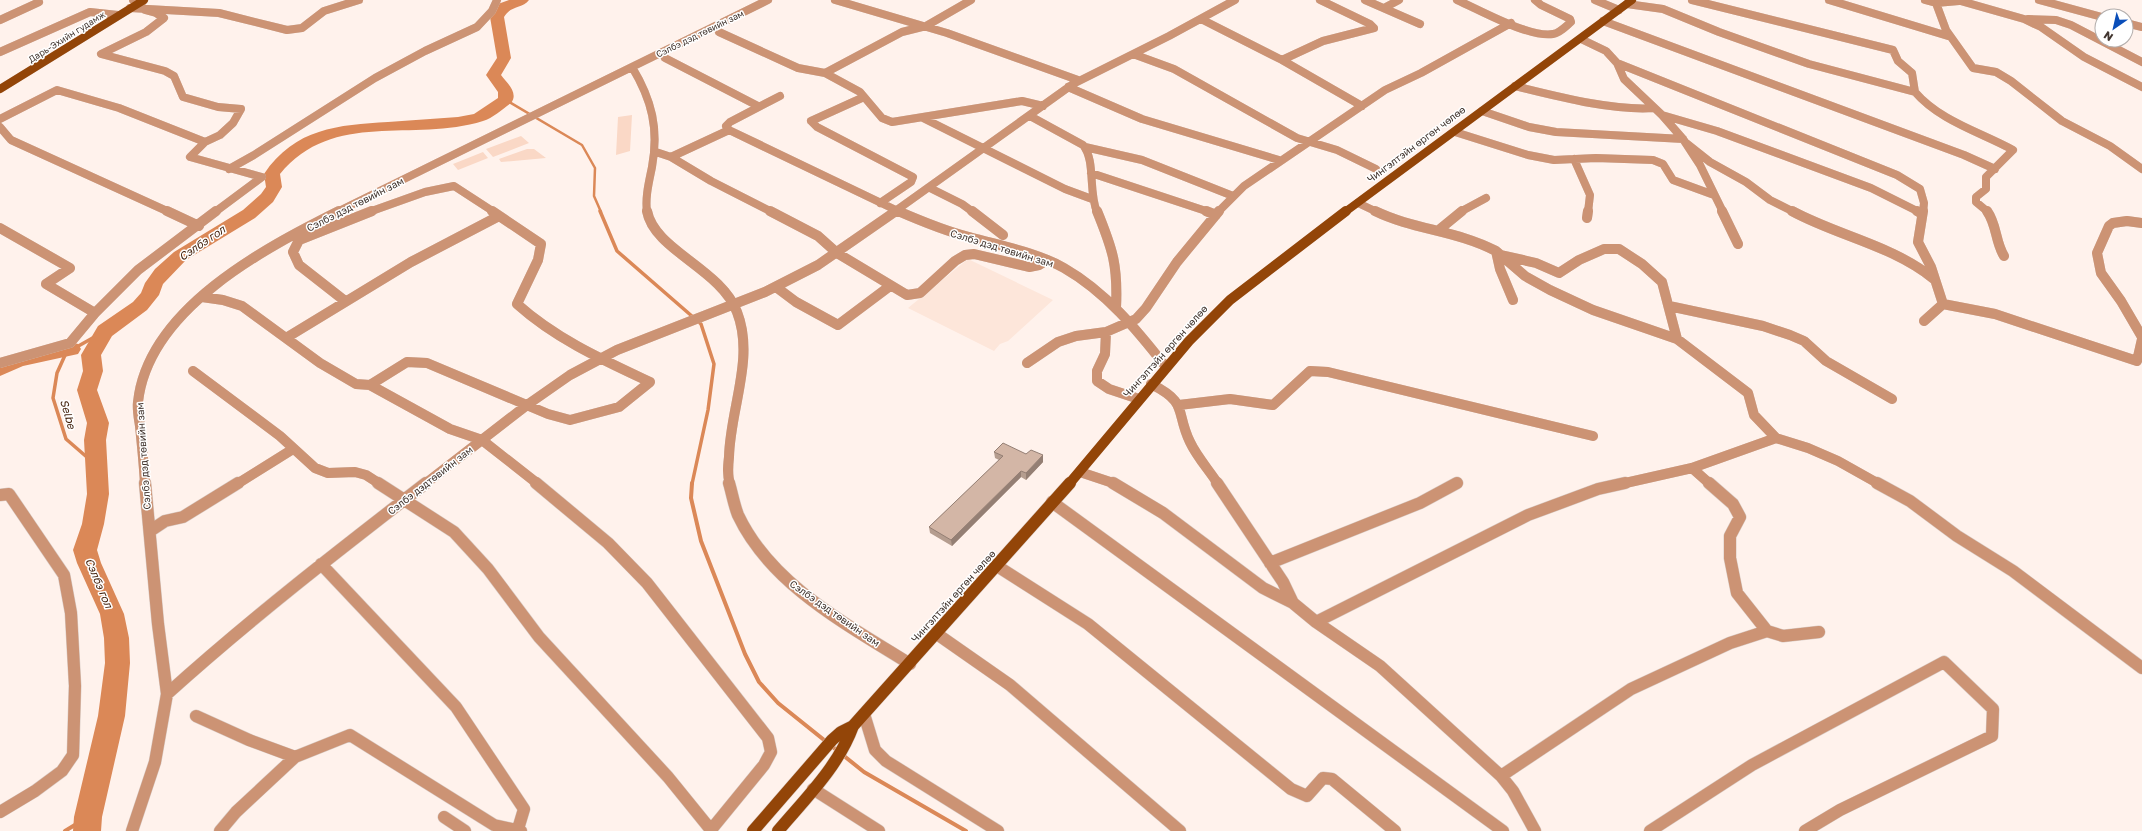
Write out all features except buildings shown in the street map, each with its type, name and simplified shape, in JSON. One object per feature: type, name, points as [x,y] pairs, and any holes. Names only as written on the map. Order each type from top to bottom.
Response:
[{"type":"main road","name":"Дарь-Эхийн гудамж","points":[[0,89],[143,0]]},
{"type":"main road","name":"Чингэлтэйн өргөн чөлөө","points":[[778,831],[828,772],[845,736],[853,726],[937,634],[1080,472],[1151,384],[1203,326],[1230,300],[1269,269],[1515,86],[1581,39],[1626,4]]},
{"type":"main road","name":"Чингэлтэйн өргөн чөлөө","points":[[753,831],[811,762],[845,736]]},
{"type":"street","points":[[0,20],[39,2],[38,0]]},
{"type":"street","points":[[133,0],[143,0]]},
{"type":"street","points":[[130,8],[145,10],[196,10],[219,13],[287,30],[296,30],[324,11],[359,0]]},
{"type":"street","points":[[229,169],[245,162],[293,129],[426,50],[481,25],[497,0]]},
{"type":"street","name":"Сэлбэ дэд төвийн зам","points":[[132,831],[156,762],[167,694],[138,403],[141,386],[148,366],[164,338],[202,297],[262,254],[308,227],[768,0]]},
{"type":"street","points":[[835,0],[926,26],[1078,80]]},
{"type":"street","points":[[854,5],[864,0]]},
{"type":"street","points":[[825,73],[902,32],[926,26],[971,0]]},
{"type":"street","points":[[733,304],[776,287],[837,253],[930,188],[983,147],[1030,116],[1078,80],[1201,20],[1235,0]]},
{"type":"street","points":[[1282,60],[1323,41],[1374,28],[1370,24],[1320,0]]},
{"type":"street","points":[[1365,0],[1420,24]]},
{"type":"street","points":[[1384,8],[1399,0]]},
{"type":"street","points":[[1457,0],[1536,32],[1552,34],[1560,32],[1571,22],[1570,19],[1541,5],[1535,0]]},
{"type":"street","points":[[1595,0],[1663,9],[1719,32],[1809,64],[1850,76],[1907,88],[1915,92]]},
{"type":"street","points":[[1692,0],[1893,50],[1898,61],[1912,73],[1915,92],[1920,100],[1932,109],[1994,138],[2013,150],[1986,177],[1988,184],[1986,189],[1976,197],[1976,202],[1988,212],[1993,221],[1997,244],[2004,256]]},
{"type":"street","points":[[1829,0],[1948,36]]},
{"type":"street","points":[[1925,0],[1936,3],[1958,1],[2024,19],[2041,27],[2084,57],[2142,88]]},
{"type":"street","points":[[2039,0],[2094,15]]},
{"type":"street","points":[[1936,3],[1948,36],[1973,68],[1996,72],[2011,81],[2062,121],[2110,146],[2142,169]]},
{"type":"street","points":[[0,363],[70,343],[95,313],[138,270],[199,226],[262,177],[190,157],[205,142],[220,135],[233,123],[241,109],[218,107],[183,97],[174,76],[165,71],[101,54],[146,32],[164,18],[163,16],[145,10]]},
{"type":"street","points":[[0,52],[90,12],[118,15]]},
{"type":"street","points":[[2024,19],[2056,20],[2071,25],[2142,62]]},
{"type":"street","points":[[1201,20],[1282,60],[1362,106]]},
{"type":"street","points":[[1603,21],[1950,149],[1995,169]]},
{"type":"street","points":[[1027,363],[1058,342],[1076,336],[1106,332],[1130,322],[1141,314],[1168,274],[1233,196],[1279,160],[1349,116],[1385,90],[1421,73],[1511,23]]},
{"type":"street","points":[[719,32],[798,68],[825,73],[853,87],[887,121],[905,121],[1022,101],[1043,106]]},
{"type":"street","points":[[1581,39],[1603,49],[1614,57],[1624,79],[1662,115],[1684,141],[1700,165],[1738,244]]},
{"type":"street","points":[[1133,54],[1174,69],[1308,142],[1337,150],[1376,169]]},
{"type":"street","points":[[665,58],[758,106]]},
{"type":"street","points":[[1617,63],[1897,175],[1920,189],[1924,203],[1918,242],[1935,280],[1943,304]]},
{"type":"street","name":"Сэлбэ дэд төвийн зам","points":[[632,67],[643,83],[652,106],[656,125],[656,152],[646,194],[649,220],[663,239],[708,273],[733,304],[741,332],[744,359],[740,390],[729,439],[727,470],[733,499],[745,529],[763,556],[790,582],[825,608],[910,664]]},
{"type":"street","points":[[1515,86],[1572,100],[1642,109],[1654,108]]},
{"type":"street","points":[[1068,87],[1142,119],[1279,160]]},
{"type":"street","points":[[0,118],[57,90],[119,108],[205,142]]},
{"type":"street","points":[[671,157],[728,130],[726,126],[730,122],[758,106],[780,96]]},
{"type":"street","points":[[864,97],[811,121],[817,127],[913,177],[912,182],[880,203]]},
{"type":"street","points":[[1482,111],[1529,127],[1556,132],[1684,141],[1710,162],[1746,182],[1770,200],[1804,218],[1895,254],[1918,266],[1935,280]]},
{"type":"street","points":[[1662,115],[1717,131],[1871,188],[1922,214]]},
{"type":"street","points":[[1030,116],[1085,147],[1110,151],[1136,158],[1233,196]]},
{"type":"street","points":[[923,118],[983,147],[1065,190],[1092,199]]},
{"type":"street","points":[[0,127],[11,140],[199,226]]},
{"type":"street","name":"Сэлбэ дэд төвийн зам","points":[[728,130],[897,211],[956,234],[1047,260],[1072,274],[1116,308],[1130,322],[1166,367]]},
{"type":"street","points":[[1455,132],[1528,155],[1554,160],[1652,160],[1663,164],[1673,180],[1714,195]]},
{"type":"street","points":[[1085,147],[1091,173],[1092,199],[1111,242],[1115,269],[1116,308]]},
{"type":"street","points":[[656,152],[671,157],[711,180],[818,236],[837,253],[890,286],[908,295],[920,293],[949,266],[969,254],[1029,267],[1036,266],[1047,260]]},
{"type":"street","points":[[1574,159],[1590,195],[1587,218]]},
{"type":"street","points":[[1091,173],[1122,182],[1216,215]]},
{"type":"street","points":[[345,301],[299,266],[293,252],[299,240],[324,229],[425,192],[454,186],[540,244],[538,260],[517,304],[529,317],[552,332],[600,358],[650,382],[619,407],[570,420],[527,405],[427,363],[407,362],[370,385]]},
{"type":"street","points":[[930,188],[962,204],[1003,235]]},
{"type":"street","points":[[1440,229],[1457,214],[1486,198]]},
{"type":"street","points":[[1358,203],[1397,220],[1440,229],[1482,243],[1498,253],[1525,276],[1550,290],[1593,310],[1677,339],[1748,393],[1754,415],[1776,438],[1808,448],[1838,461],[1910,501],[1956,536],[2013,571],[2142,668]]},
{"type":"street","points":[[286,338],[346,303],[345,301],[411,262],[499,216]]},
{"type":"street","points":[[1943,304],[1995,314],[2139,363],[2142,338],[2120,300],[2101,273],[2097,253],[2109,226],[2113,223],[2127,221],[2142,223]]},
{"type":"street","points":[[0,228],[70,268],[46,284],[95,313]]},
{"type":"street","points":[[1498,253],[1536,263],[1559,273],[1579,260],[1604,249],[1619,249],[1642,264],[1662,282],[1677,339]]},
{"type":"street","points":[[1498,253],[1500,269],[1513,300]]},
{"type":"street","points":[[776,287],[796,302],[838,325],[890,286]]},
{"type":"street","points":[[193,371],[258,418],[309,464],[322,472],[361,473],[406,499],[454,532],[488,569],[539,637],[668,777],[710,831],[764,765],[771,752],[768,738],[647,583],[608,543],[556,497],[482,440],[450,429],[370,385],[356,384],[320,363],[242,306],[223,300],[202,297]]},
{"type":"street","name":"Сэлбэ дэдтөвийн зам","points":[[167,694],[225,642],[321,564],[527,405],[570,375],[600,358],[665,329],[733,304]]},
{"type":"street","points":[[1924,321],[1943,304]]},
{"type":"street","points":[[1668,306],[1719,318],[1763,326],[1790,335],[1804,341],[1826,361],[1892,399]]},
{"type":"street","points":[[1106,332],[1106,352],[1096,373],[1097,381],[1102,386],[1139,399]]},
{"type":"street","points":[[1179,405],[1230,399],[1273,405],[1310,370],[1322,371],[1592,436]]},
{"type":"street","points":[[1151,384],[1168,392],[1179,405],[1190,442],[1283,582],[1293,603]]},
{"type":"street","points":[[1316,622],[1528,515],[1598,489],[1692,468],[1776,438]]},
{"type":"street","points":[[150,530],[163,522],[183,517],[293,449]]},
{"type":"street","points":[[1692,468],[1733,504],[1740,517],[1730,536],[1730,558],[1737,593],[1767,631],[1783,636],[1819,632]]},
{"type":"street","points":[[1080,472],[1116,484],[1163,513],[1263,588],[1293,603],[1316,622],[1380,666],[1500,776],[1513,791],[1535,831]]},
{"type":"street","points":[[1270,563],[1420,503],[1457,483]]},
{"type":"street","points":[[0,495],[9,494],[64,575],[72,613],[75,686],[73,755],[62,771],[35,791],[0,812]]},
{"type":"street","points":[[1052,502],[1503,831]]},
{"type":"street","points":[[220,831],[236,812],[295,757],[350,735],[494,825],[519,830],[524,808],[456,707],[321,564]]},
{"type":"street","points":[[997,566],[1088,624],[1291,789],[1307,796],[1323,778],[1332,779],[1395,831]]},
{"type":"street","points":[[1500,776],[1631,689],[1730,643],[1767,631]]},
{"type":"street","points":[[937,634],[1010,685],[1180,831]]},
{"type":"street","points":[[2117,650],[2142,660]]},
{"type":"street","points":[[1650,831],[1752,766],[1944,662],[1993,709],[1992,736],[1840,810],[1805,831]]},
{"type":"street","points":[[864,714],[875,750],[886,761],[998,831]]},
{"type":"street","points":[[196,716],[249,740],[295,757]]},
{"type":"street","points":[[813,789],[880,831]]},
{"type":"street","points":[[444,817],[465,831]]},
{"type":"shaded area","points":[[632,115],[630,151],[616,155],[618,117]]},
{"type":"shaded area","points":[[521,136],[529,143],[493,157],[486,149]]},
{"type":"shaded area","points":[[527,149],[534,149],[546,158],[501,162],[499,159]]},
{"type":"shaded area","points":[[483,152],[488,158],[458,170],[453,164]]},
{"type":"shaded area","points":[[968,259],[1053,300],[1008,341],[1000,344],[994,351],[908,308]]},
{"type":"waterway","name":"Сэлбэ гол","points":[[87,831],[88,817],[112,716],[116,689],[117,663],[116,638],[112,614],[86,556],[85,550],[93,524],[98,494],[95,440],[98,423],[87,390],[93,371],[91,355],[94,347],[105,331],[140,306],[150,295],[154,283],[180,256],[249,214],[263,202],[274,187],[272,174],[286,158],[303,146],[321,137],[341,130],[458,122],[479,117],[506,100],[506,92],[493,75],[504,58],[497,17],[503,7],[522,0]]},
{"type":"waterway","points":[[506,100],[582,145],[595,168],[594,196],[601,212]]},
{"type":"waterway","points":[[600,211],[617,251],[701,324],[714,364],[708,410],[692,484]]},
{"type":"waterway","name":"Selbe","points":[[96,465],[66,439],[53,398],[57,373],[66,353],[105,331]]},
{"type":"waterway","points":[[0,369],[19,360],[71,349]]},
{"type":"waterway","points":[[692,483],[691,498],[701,541],[745,654],[759,682],[778,703],[864,772],[966,831]]},
{"type":"waterway","name":"Selbe","points":[[65,831],[88,817]]}]
